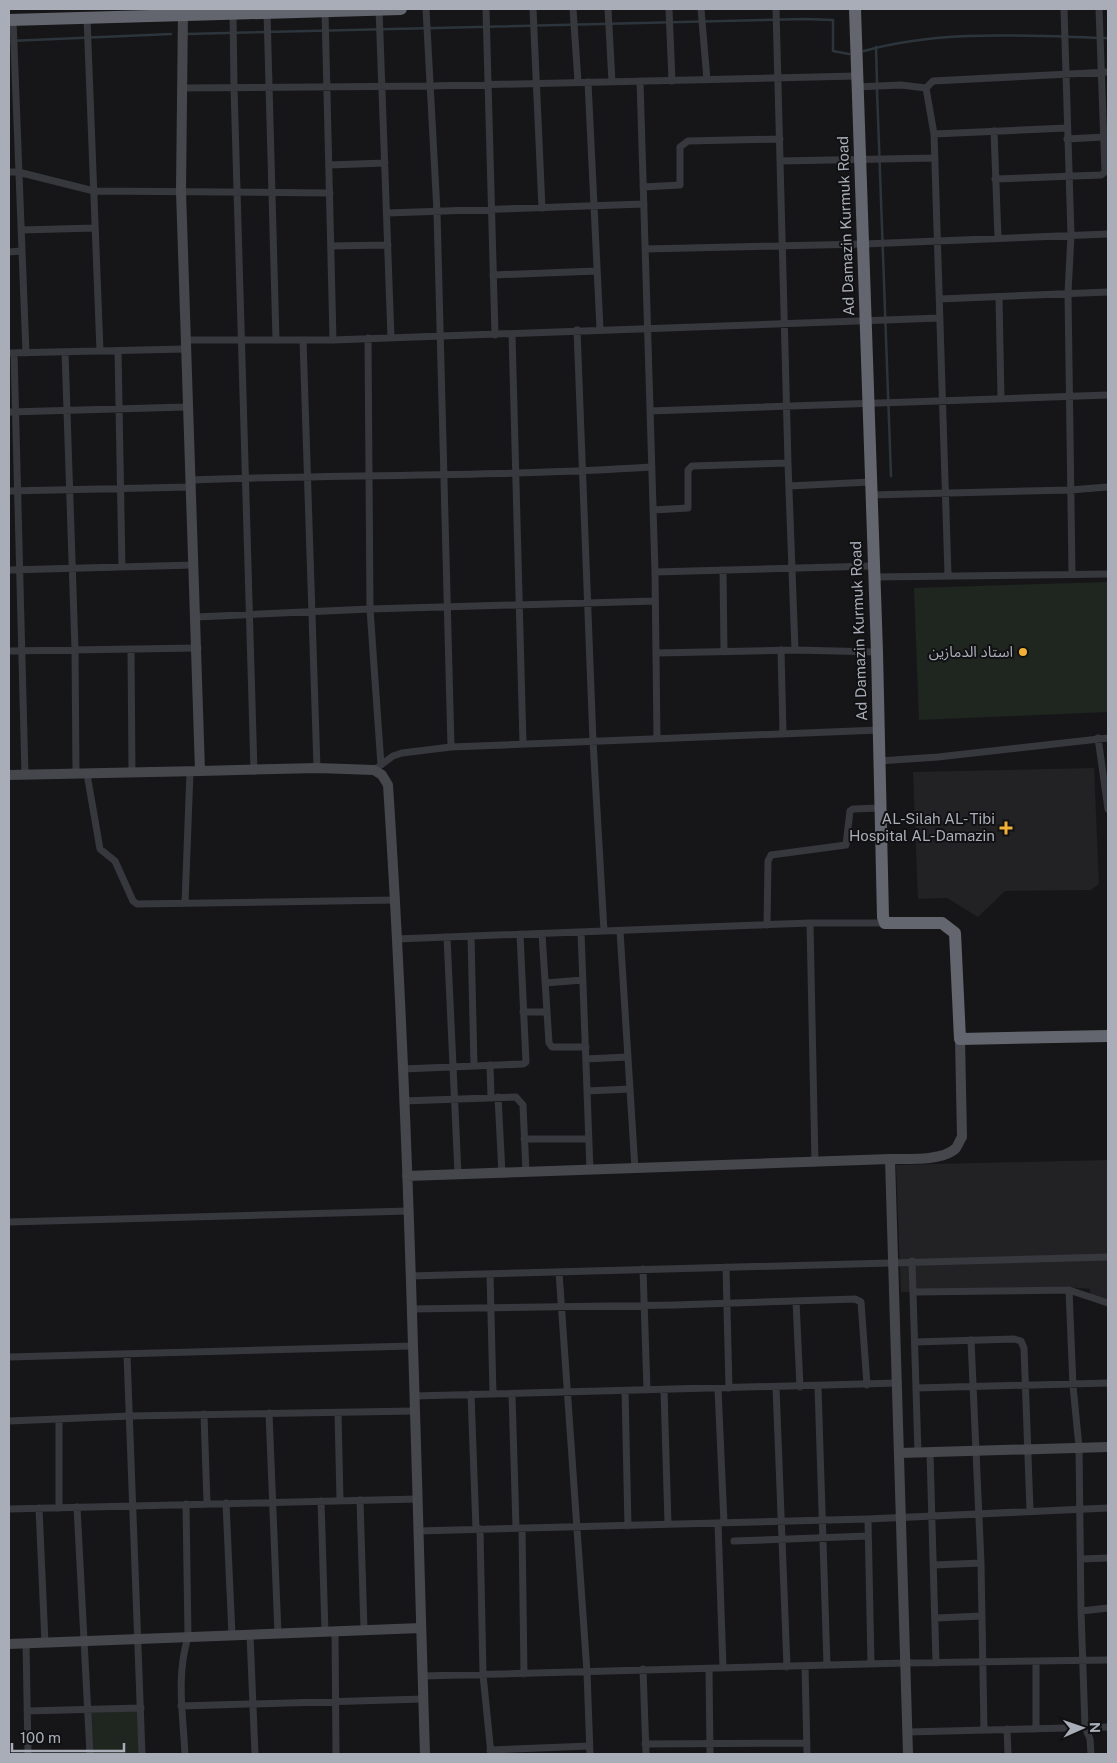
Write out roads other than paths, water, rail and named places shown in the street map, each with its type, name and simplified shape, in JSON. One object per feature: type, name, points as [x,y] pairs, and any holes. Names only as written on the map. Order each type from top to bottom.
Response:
[{"type":"highway","points":[[11,20],[87,18],[183,12],[234,13],[401,9]]},
{"type":"highway","name":"Ad Damazin Kurmuk Road","points":[[855,9],[877,652],[883,917],[886,923]]},
{"type":"highway","points":[[886,923],[942,923],[955,933],[960,1039],[1108,1036]]},
{"type":"street","points":[[380,9],[391,338]]},
{"type":"street","points":[[426,9],[437,212],[450,747]]},
{"type":"street","points":[[486,9],[495,335]]},
{"type":"street","points":[[533,9],[542,208]]},
{"type":"street","points":[[573,9],[578,82]]},
{"type":"street","points":[[608,9],[612,82]]},
{"type":"street","points":[[669,9],[672,80]]},
{"type":"street","points":[[701,9],[707,80]]},
{"type":"street","points":[[776,9],[786,406],[795,650]]},
{"type":"street","points":[[1064,9],[1071,235],[1068,293],[1072,396],[1070,490],[1072,574]]},
{"type":"street","points":[[995,179],[1101,175],[1105,172],[1105,72],[1099,9]]},
{"type":"street","points":[[325,10],[333,340]]},
{"type":"street","points":[[183,12],[181,191],[198,648],[195,772],[186,903]]},
{"type":"street","points":[[267,12],[276,340]]},
{"type":"street","points":[[234,13],[234,87],[254,771]]},
{"type":"street","points":[[87,18],[100,351]]},
{"type":"street","points":[[11,20],[26,353]]},
{"type":"street","points":[[181,88],[430,86],[778,78],[856,81],[926,88],[933,81],[1105,72]]},
{"type":"street","points":[[640,81],[655,572],[657,738]]},
{"type":"street","points":[[588,82],[600,329]]},
{"type":"street","points":[[926,88],[934,134],[939,240],[941,399],[948,575]]},
{"type":"street","points":[[934,134],[1067,128]]},
{"type":"street","points":[[994,132],[998,238]]},
{"type":"street","points":[[1067,139],[1104,137]]},
{"type":"street","points":[[643,187],[680,185],[680,147],[688,141],[780,139]]},
{"type":"street","points":[[780,161],[861,161],[935,158]]},
{"type":"street","points":[[329,165],[385,163]]},
{"type":"street","points":[[9,172],[18,172],[94,191],[181,191],[237,194],[330,193]]},
{"type":"street","points":[[387,213],[644,204]]},
{"type":"street","points":[[21,230],[95,228]]},
{"type":"street","points":[[645,249],[864,244],[1108,234]]},
{"type":"street","points":[[331,246],[388,244]]},
{"type":"street","points":[[9,252],[21,251]]},
{"type":"street","points":[[493,275],[596,271]]},
{"type":"street","points":[[940,299],[1108,292]]},
{"type":"street","points":[[999,297],[1001,398]]},
{"type":"street","points":[[25,775],[21,570],[12,412],[12,353],[118,351],[242,340],[333,340],[495,335],[600,329],[940,318]]},
{"type":"street","points":[[577,330],[592,740],[604,931]]},
{"type":"street","points":[[512,334],[523,744]]},
{"type":"street","points":[[368,338],[370,609],[377,767],[388,784],[396,900],[407,1176],[425,1754]]},
{"type":"street","points":[[303,340],[310,613],[317,768]]},
{"type":"street","points":[[118,351],[122,568]]},
{"type":"street","points":[[65,352],[73,569],[76,774]]},
{"type":"street","points":[[650,411],[941,399],[1108,395]]},
{"type":"street","points":[[12,412],[188,407]]},
{"type":"street","points":[[653,510],[688,508],[688,470],[692,466],[788,463]]},
{"type":"street","points":[[9,491],[122,489],[245,478],[515,474],[651,467]]},
{"type":"street","points":[[789,486],[945,493],[1070,490],[1108,487]]},
{"type":"street","points":[[9,570],[194,565]]},
{"type":"street","points":[[655,572],[792,568],[948,575],[1108,574]]},
{"type":"street","points":[[723,570],[724,652]]},
{"type":"street","points":[[197,617],[370,609],[655,601]]},
{"type":"street","points":[[9,651],[198,648]]},
{"type":"street","points":[[131,649],[132,773]]},
{"type":"street","points":[[781,650],[783,732]]},
{"type":"street","points":[[656,653],[781,650],[877,652]]},
{"type":"street","points":[[9,776],[377,767],[402,752],[450,747],[783,732],[879,730]]},
{"type":"street","points":[[1098,738],[1108,808]]},
{"type":"street","points":[[879,761],[938,757],[1108,738]]},
{"type":"street","points":[[87,774],[100,849],[115,861],[133,901],[143,905],[396,900]]},
{"type":"street","points":[[767,925],[768,861],[771,855],[846,845],[850,811],[853,809],[880,808]]},
{"type":"street","points":[[397,939],[810,923],[886,923]]},
{"type":"street","points":[[810,923],[815,1163]]},
{"type":"street","points":[[620,930],[635,1169]]},
{"type":"street","points":[[581,932],[590,1170]]},
{"type":"street","points":[[403,1069],[526,1062],[520,934]]},
{"type":"street","points":[[542,934],[550,1045],[586,1047]]},
{"type":"street","points":[[471,936],[474,1066]]},
{"type":"street","points":[[447,937],[458,1174]]},
{"type":"street","points":[[545,983],[583,980]]},
{"type":"street","points":[[523,1012],[547,1012]]},
{"type":"street","points":[[407,1176],[815,1163],[933,1157],[945,1154],[956,1148],[962,1137],[960,1039]]},
{"type":"street","points":[[586,1058],[627,1057]]},
{"type":"street","points":[[490,1065],[502,1173]]},
{"type":"street","points":[[587,1091],[630,1089]]},
{"type":"street","points":[[404,1101],[495,1097],[516,1097],[520,1099],[522,1105],[526,1172]]},
{"type":"street","points":[[524,1139],[589,1139]]},
{"type":"street","points":[[890,1160],[908,1754]]},
{"type":"street","points":[[9,1222],[408,1211]]},
{"type":"street","points":[[410,1276],[894,1261],[1108,1257]]},
{"type":"street","points":[[912,1261],[918,1453]]},
{"type":"street","points":[[726,1267],[729,1388]]},
{"type":"street","points":[[643,1269],[647,1390]]},
{"type":"street","points":[[472,1394],[483,1675],[490,1752],[590,1750],[587,1672],[566,1393],[560,1272]]},
{"type":"street","points":[[490,1274],[493,1394]]},
{"type":"street","points":[[914,1292],[1070,1290],[1108,1303]]},
{"type":"street","points":[[1070,1290],[1073,1386],[1079,1447],[1082,1662],[1085,1727],[1090,1739],[1091,1754]]},
{"type":"street","points":[[411,1309],[855,1299],[861,1302],[866,1385]]},
{"type":"street","points":[[796,1301],[800,1387]]},
{"type":"street","points":[[915,1342],[1014,1339],[1020,1341],[1024,1348],[1030,1510]]},
{"type":"street","points":[[971,1340],[981,1563],[984,1730]]},
{"type":"street","points":[[9,1358],[412,1346]]},
{"type":"street","points":[[127,1355],[142,1754]]},
{"type":"street","points":[[414,1396],[818,1387],[898,1383]]},
{"type":"street","points":[[916,1388],[1073,1386],[1108,1383]]},
{"type":"street","points":[[776,1387],[787,1667]]},
{"type":"street","points":[[818,1387],[827,1666]]},
{"type":"street","points":[[718,1389],[723,1668]]},
{"type":"street","points":[[664,1390],[668,1524]]},
{"type":"street","points":[[624,1391],[628,1526]]},
{"type":"street","points":[[512,1394],[524,1674]]},
{"type":"street","points":[[9,1421],[204,1414],[338,1414],[414,1411]]},
{"type":"street","points":[[269,1413],[278,1634]]},
{"type":"street","points":[[204,1414],[207,1503]]},
{"type":"street","points":[[338,1414],[340,1500]]},
{"type":"street","points":[[59,1419],[59,1508]]},
{"type":"street","points":[[900,1453],[1108,1447]]},
{"type":"street","points":[[930,1453],[936,1663]]},
{"type":"street","points":[[9,1509],[417,1499]]},
{"type":"street","points":[[360,1500],[364,1630]]},
{"type":"street","points":[[321,1501],[330,1632],[336,1678],[334,1702],[336,1754]]},
{"type":"street","points":[[226,1503],[232,1635]]},
{"type":"street","points":[[185,1754],[181,1706],[181,1668],[188,1637],[186,1504]]},
{"type":"street","points":[[77,1507],[90,1754]]},
{"type":"street","points":[[39,1508],[45,1643]]},
{"type":"street","points":[[418,1530],[782,1522],[1108,1508]]},
{"type":"street","points":[[868,1519],[871,1664]]},
{"type":"street","points":[[734,1540],[868,1536]]},
{"type":"street","points":[[1081,1559],[1108,1558]]},
{"type":"street","points":[[934,1565],[981,1563]]},
{"type":"street","points":[[1081,1611],[1108,1608]]},
{"type":"street","points":[[936,1618],[982,1616]]},
{"type":"street","points":[[9,1644],[421,1628]]},
{"type":"street","points":[[250,1635],[255,1754]]},
{"type":"street","points":[[26,1643],[28,1754]]},
{"type":"street","points":[[422,1676],[643,1669],[1108,1660]]},
{"type":"street","points":[[1036,1662],[1036,1728]]},
{"type":"street","points":[[805,1666],[807,1754]]},
{"type":"street","points":[[643,1669],[646,1754]]},
{"type":"street","points":[[709,1669],[710,1754]]},
{"type":"street","points":[[181,1706],[423,1699]]},
{"type":"street","points":[[27,1711],[140,1708]]},
{"type":"street","points":[[907,1732],[1108,1726]]},
{"type":"street","points":[[1007,1729],[1008,1754]]},
{"type":"street","points":[[645,1744],[807,1743]]},
{"type":"waterway","points":[[187,34],[805,19],[833,20],[833,51],[849,54]]},
{"type":"waterway","points":[[9,41],[171,34]]},
{"type":"waterway","points":[[864,51],[924,39],[955,37],[1016,35],[1108,38]]},
{"type":"waterway","points":[[876,47],[877,82]]},
{"type":"waterway","points":[[877,90],[891,476]]},
{"type":"place","name":"استاد الدمازين","points":[[1023,652]]},
{"type":"place","name":"AL-Silah AL- Tibi Hospital AL-Damazin","points":[[1006,828]]}]
